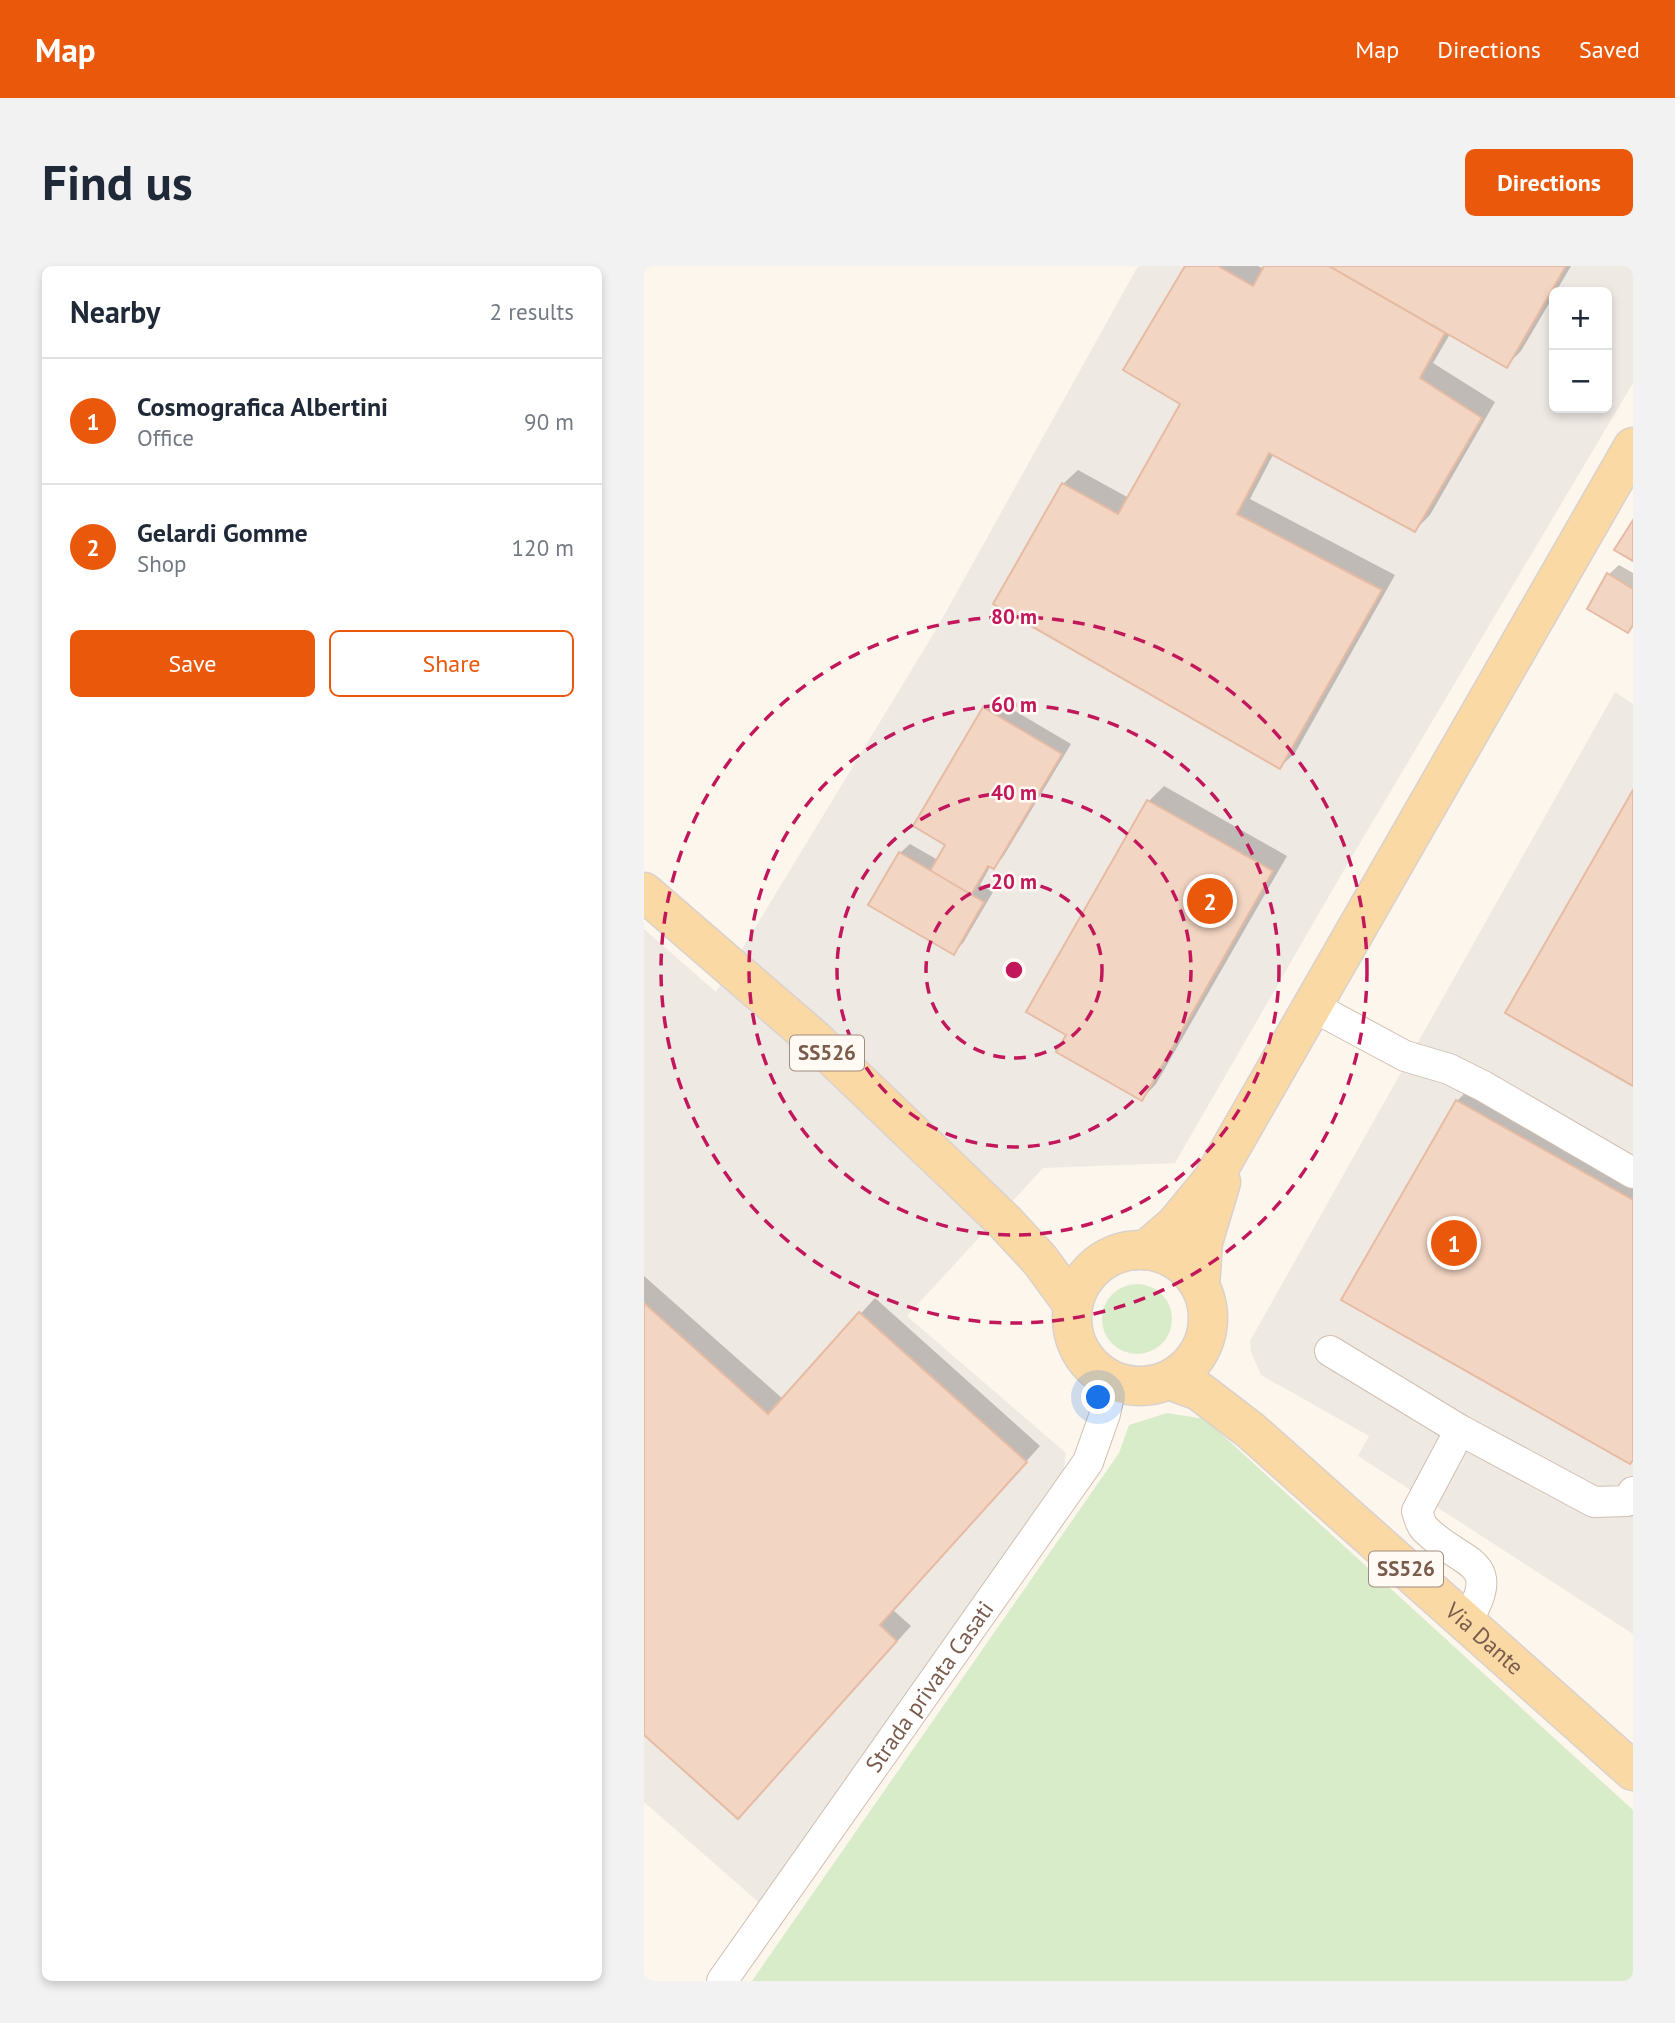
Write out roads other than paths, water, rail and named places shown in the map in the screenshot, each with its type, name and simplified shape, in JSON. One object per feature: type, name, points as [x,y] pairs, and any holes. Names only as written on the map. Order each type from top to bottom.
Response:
[{"type":"main road","points":[[1146,1250],[1175,1225],[1213,1179],[1633,447]]},
{"type":"main road","name":"SS526","points":[[644,892],[814,1040],[1004,1221],[1040,1260],[1073,1305]]},
{"type":"main road","points":[[1200,1286],[1180,1263],[1168,1256],[1146,1250],[1124,1252],[1103,1261],[1082,1283],[1073,1305],[1073,1329],[1080,1350],[1093,1367],[1112,1380],[1136,1386],[1169,1380],[1193,1361],[1205,1340],[1208,1315],[1200,1286],[1203,1242],[1232,1145]]},
{"type":"main road","name":"SS526","points":[[1004,1221],[1048,1244],[1103,1261]]},
{"type":"main road","name":"Via Dante","points":[[1169,1380],[1199,1391],[1221,1406],[1633,1771]]},
{"type":"street","points":[[1312,1006],[1405,1056],[1449,1069],[1483,1086],[1633,1173]]},
{"type":"street","points":[[1330,1351],[1460,1430],[1594,1502],[1627,1501],[1633,1492]]},
{"type":"street","name":"Strada privata Casati","points":[[722,1981],[1088,1462],[1105,1414],[1112,1380]]},
{"type":"street","points":[[1460,1430],[1417,1511],[1424,1529],[1475,1566],[1482,1582],[1479,1600],[1466,1622]]},
{"type":"place","name":"Gelardi Gomme","points":[[1210,901]]},
{"type":"place","name":"Cosmografica Albertini","points":[[1454,1243]]}]
